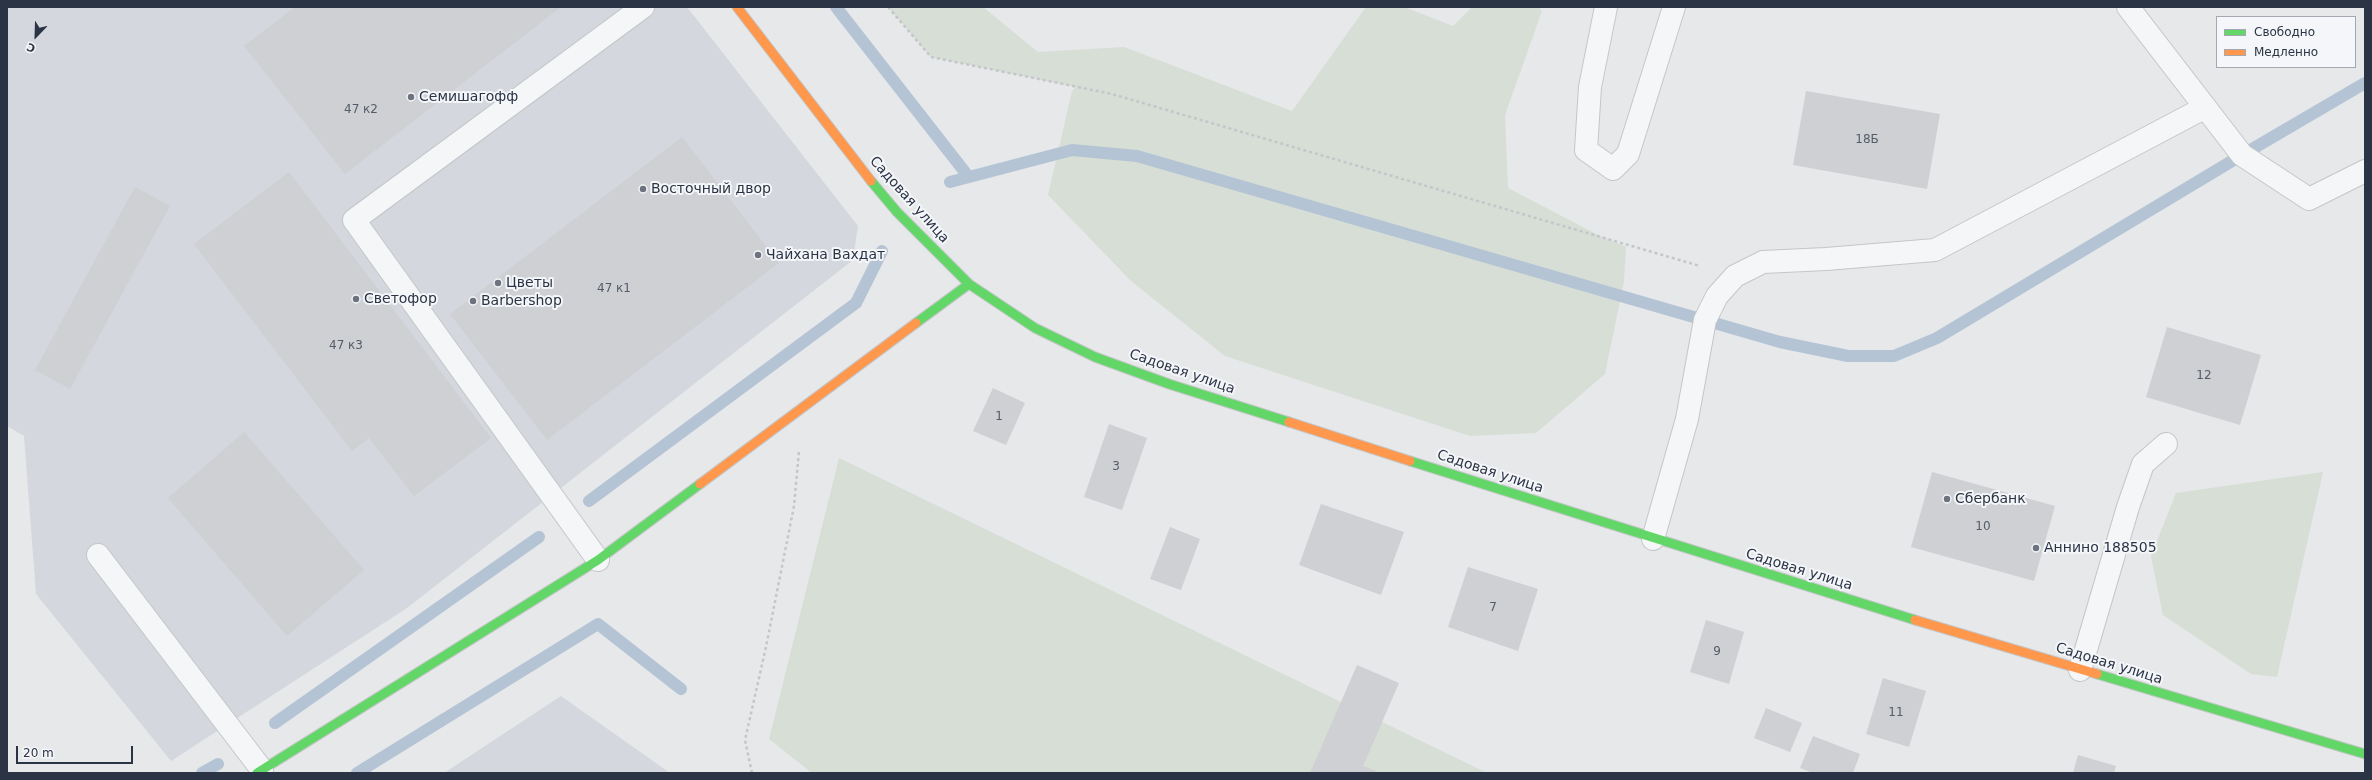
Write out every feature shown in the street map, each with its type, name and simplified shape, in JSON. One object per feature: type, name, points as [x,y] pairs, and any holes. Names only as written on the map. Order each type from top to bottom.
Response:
[{"type":"main road","name":"Садовая улица","points":[[737,7],[831,131],[897,212],[969,284],[1035,328],[1095,357],[1169,384],[1837,597],[2365,754]]},
{"type":"main road","points":[[259,772],[598,560],[804,405],[969,284]]},
{"type":"lane","points":[[598,560],[354,220],[642,7]]},
{"type":"lane","points":[[1606,7],[1590,87],[1586,150],[1613,169],[1628,154],[1674,7]]},
{"type":"lane","points":[[2128,7],[2204,108],[2242,155],[2309,199],[2365,171]]},
{"type":"lane","points":[[1653,539],[1687,419],[1705,320],[1716,296],[1735,276],[1763,262],[1826,259],[1935,250],[2204,108]]},
{"type":"lane","points":[[2080,670],[2128,507],[2143,464],[2166,444]]},
{"type":"lane","points":[[98,555],[259,772]]},
{"type":"path","points":[[888,7],[931,57],[1112,94],[1735,276]]},
{"type":"path","points":[[752,773],[745,740],[766,647],[794,506],[804,405]]},
{"type":"shaded area","points":[[7,7],[687,7],[858,226],[853,260],[407,608],[171,761],[36,594],[24,436],[7,426]]},
{"type":"shaded area","points":[[888,7],[983,7],[1038,52],[1124,47],[1292,111],[1366,7],[1404,7],[1453,26],[1472,7],[1538,7],[1542,11],[1505,115],[1508,188],[1600,236],[1626,247],[1624,281],[1605,374],[1536,433],[1470,436],[1225,356],[1131,281],[1048,195],[1072,91],[1076,87],[931,57]]},
{"type":"shaded area","points":[[839,458],[1486,773],[812,773],[769,739]]},
{"type":"shaded area","points":[[2323,472],[2277,677],[2251,674],[2163,615],[2151,556],[2176,493]]},
{"type":"shaded area","points":[[561,696],[670,773],[444,773]]},
{"type":"building","points":[[295,7],[561,7],[345,174],[244,46]]},
{"type":"building","points":[[1806,91],[1940,114],[1927,189],[1793,165]]},
{"type":"building","points":[[682,137],[779,263],[547,440],[450,314]]},
{"type":"building","points":[[289,172],[491,438],[414,496],[369,438],[352,451],[194,244]]},
{"type":"building","points":[[135,187],[170,206],[70,389],[35,370]]},
{"type":"building","points":[[2167,327],[2261,355],[2240,425],[2146,397]]},
{"type":"building","points":[[993,388],[1025,403],[1006,445],[973,431]]},
{"type":"building","points":[[1109,424],[1147,438],[1122,510],[1084,497]]},
{"type":"building","points":[[244,432],[364,570],[287,636],[168,498]]},
{"type":"building","points":[[1932,472],[2055,506],[2034,581],[1911,547]]},
{"type":"building","points":[[1321,504],[1404,532],[1381,595],[1299,565]]},
{"type":"building","points":[[1170,527],[1200,539],[1181,590],[1150,579]]},
{"type":"building","points":[[1468,567],[1538,589],[1518,651],[1448,627]]},
{"type":"building","points":[[1706,620],[1744,632],[1729,684],[1690,672]]},
{"type":"building","points":[[1357,665],[1399,683],[1363,766],[1376,771],[1375,773],[1310,773]]},
{"type":"building","points":[[1883,678],[1926,691],[1909,747],[1866,734]]},
{"type":"building","points":[[1766,708],[1802,723],[1790,752],[1754,738]]},
{"type":"building","points":[[1813,736],[1860,754],[1853,773],[1813,773],[1800,768]]},
{"type":"building","points":[[2078,755],[2116,766],[2114,773],[2073,773]]},
{"type":"waterway","points":[[836,7],[968,176]]},
{"type":"waterway","points":[[950,182],[1072,150],[1137,156],[1780,342],[1848,356],[1894,356],[1937,338],[2365,83]]},
{"type":"waterway","points":[[589,501],[856,303],[882,251]]},
{"type":"waterway","points":[[275,723],[539,537]]},
{"type":"waterway","points":[[357,773],[598,624],[681,689]]},
{"type":"waterway","points":[[202,773],[218,764]]},
{"type":"traffic: fast","points":[[871,181],[897,212],[969,284],[1035,328],[1095,357],[1169,384],[1289,422]]},
{"type":"traffic: fast","points":[[916,323],[969,284]]},
{"type":"traffic: fast","points":[[1410,461],[1915,620]]},
{"type":"traffic: fast","points":[[257,773],[598,560],[700,484]]},
{"type":"traffic: fast","points":[[2097,674],[2365,754]]},
{"type":"traffic: slow","points":[[737,7],[871,181]]},
{"type":"traffic: slow","points":[[700,484],[916,323]]},
{"type":"traffic: slow","points":[[1289,422],[1410,461]]},
{"type":"traffic: slow","points":[[1915,620],[2097,674]]},
{"type":"place","name":"Семишагофф","points":[[411,97]]},
{"type":"place","name":"Восточный двор","points":[[643,189]]},
{"type":"place","name":"Чайхана Вахдат","points":[[758,255]]},
{"type":"place","name":"Цветы","points":[[498,283]]},
{"type":"place","name":"Светофор","points":[[356,299]]},
{"type":"place","name":"Barbershop","points":[[473,301]]},
{"type":"place","name":"Сбербанк","points":[[1947,499]]},
{"type":"place","name":"Аннино 188505","points":[[2036,548]]}]
